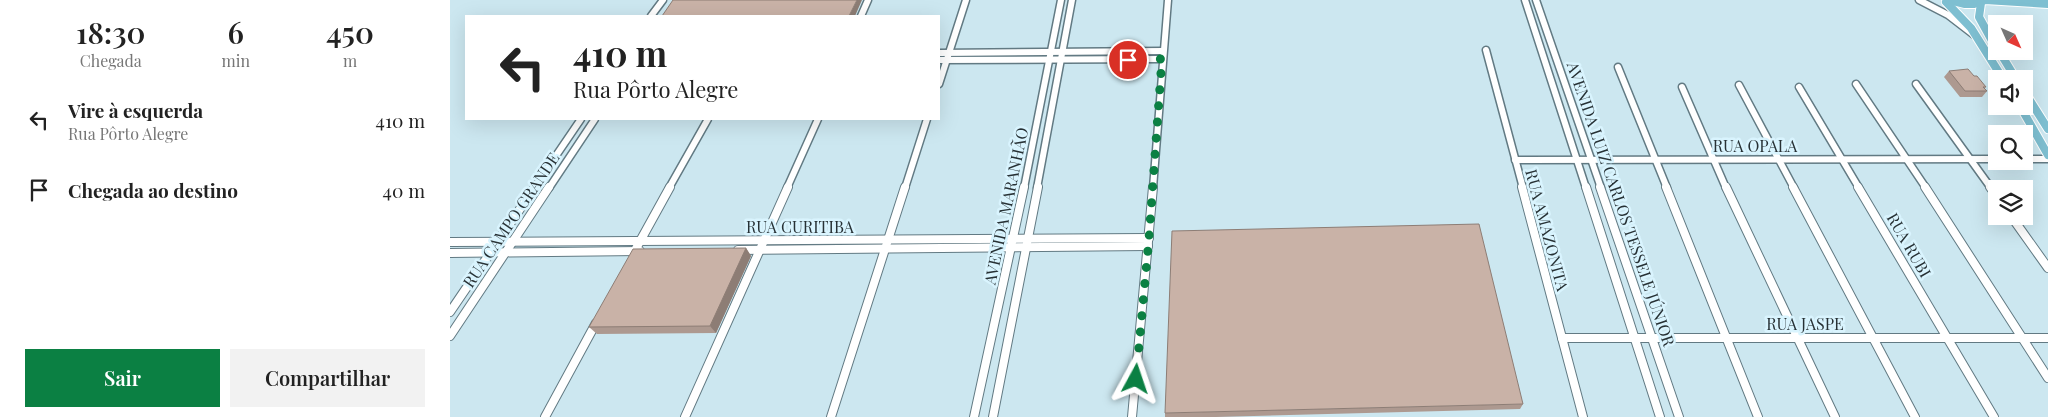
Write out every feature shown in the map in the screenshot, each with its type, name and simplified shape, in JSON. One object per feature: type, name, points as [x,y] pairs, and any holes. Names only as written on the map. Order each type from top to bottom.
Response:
[{"type":"main road","points":[[1946,1],[1960,14],[1983,43],[1998,70]]},
{"type":"main road","points":[[1946,1],[1965,4],[1983,1],[2020,1],[2048,4]]},
{"type":"main road","points":[[1983,1],[1979,17],[1988,33]]},
{"type":"main road","points":[[2033,106],[2048,130]]},
{"type":"main road","points":[[2025,115],[2048,155]]},
{"type":"main road","points":[[2034,130],[2041,128],[2048,130]]},
{"type":"street","points":[[652,15],[662,0]]},
{"type":"street","points":[[861,15],[868,0]]},
{"type":"street","points":[[940,81],[966,0]]},
{"type":"street","name":"AVENIDA MARANHÃO","points":[[974,417],[1014,239],[1061,0]]},
{"type":"street","name":"AVENIDA MARANHÃO","points":[[993,417],[1072,0]]},
{"type":"street","points":[[1132,417],[1149,242],[1162,55],[1168,0]]},
{"type":"street","name":"AVENIDA LUIZ CARLOS TESSELE JÚNIOR","points":[[1525,0],[1660,417]]},
{"type":"street","name":"AVENIDA LUIZ CARLOS TESSELE JÚNIOR","points":[[1536,0],[1679,417]]},
{"type":"street","points":[[1920,0],[1948,15],[1983,43]]},
{"type":"street","name":"RUA AMAZONITA","points":[[1486,50],[1583,417]]},
{"type":"street","points":[[940,53],[1050,56],[1162,55]]},
{"type":"street","points":[[940,60],[1050,56]]},
{"type":"street","points":[[1618,67],[1758,417]]},
{"type":"street","points":[[1856,84],[1907,159],[2048,378]]},
{"type":"street","points":[[1916,84],[1988,184]]},
{"type":"street","points":[[1739,85],[1915,417]]},
{"type":"street","points":[[1682,87],[1712,159],[1799,338],[1835,417]]},
{"type":"street","name":"RUA RUBI","points":[[1799,87],[1844,159],[1994,417]]},
{"type":"street","name":"RUA CAMPO GRANDE","points":[[450,312],[580,120]]},
{"type":"street","name":"RUA CAMPO GRANDE","points":[[450,336],[594,120]]},
{"type":"street","points":[[630,260],[707,120]]},
{"type":"street","points":[[686,417],[818,120]]},
{"type":"street","points":[[831,417],[928,120]]},
{"type":"street","name":"RUA OPALA","points":[[1515,160],[1988,159]]},
{"type":"street","points":[[2033,159],[2048,159]]},
{"type":"street","points":[[2017,225],[2048,268]]},
{"type":"street","name":"RUA CURITIBA","points":[[450,242],[1028,239],[1149,242]]},
{"type":"street","points":[[539,252],[546,242]]},
{"type":"street","name":"RUA CURITIBA","points":[[732,250],[1026,248],[1149,242]]},
{"type":"street","points":[[450,253],[645,251]]},
{"type":"street","points":[[545,417],[602,312]]},
{"type":"street","name":"RUA JASPE","points":[[1562,338],[2048,338]]},
{"type":"building","points":[[673,0],[857,0],[850,15],[663,15]]},
{"type":"building","points":[[1968,69],[1974,76],[1977,76],[1987,91],[1965,91],[1949,71]]},
{"type":"building","points":[[1479,224],[1523,404],[1165,413],[1172,231]]},
{"type":"building","points":[[746,248],[710,326],[589,327],[633,249]]},
{"type":"route","points":[[1128,60],[1162,59],[1149,238],[1136,379]]}]
